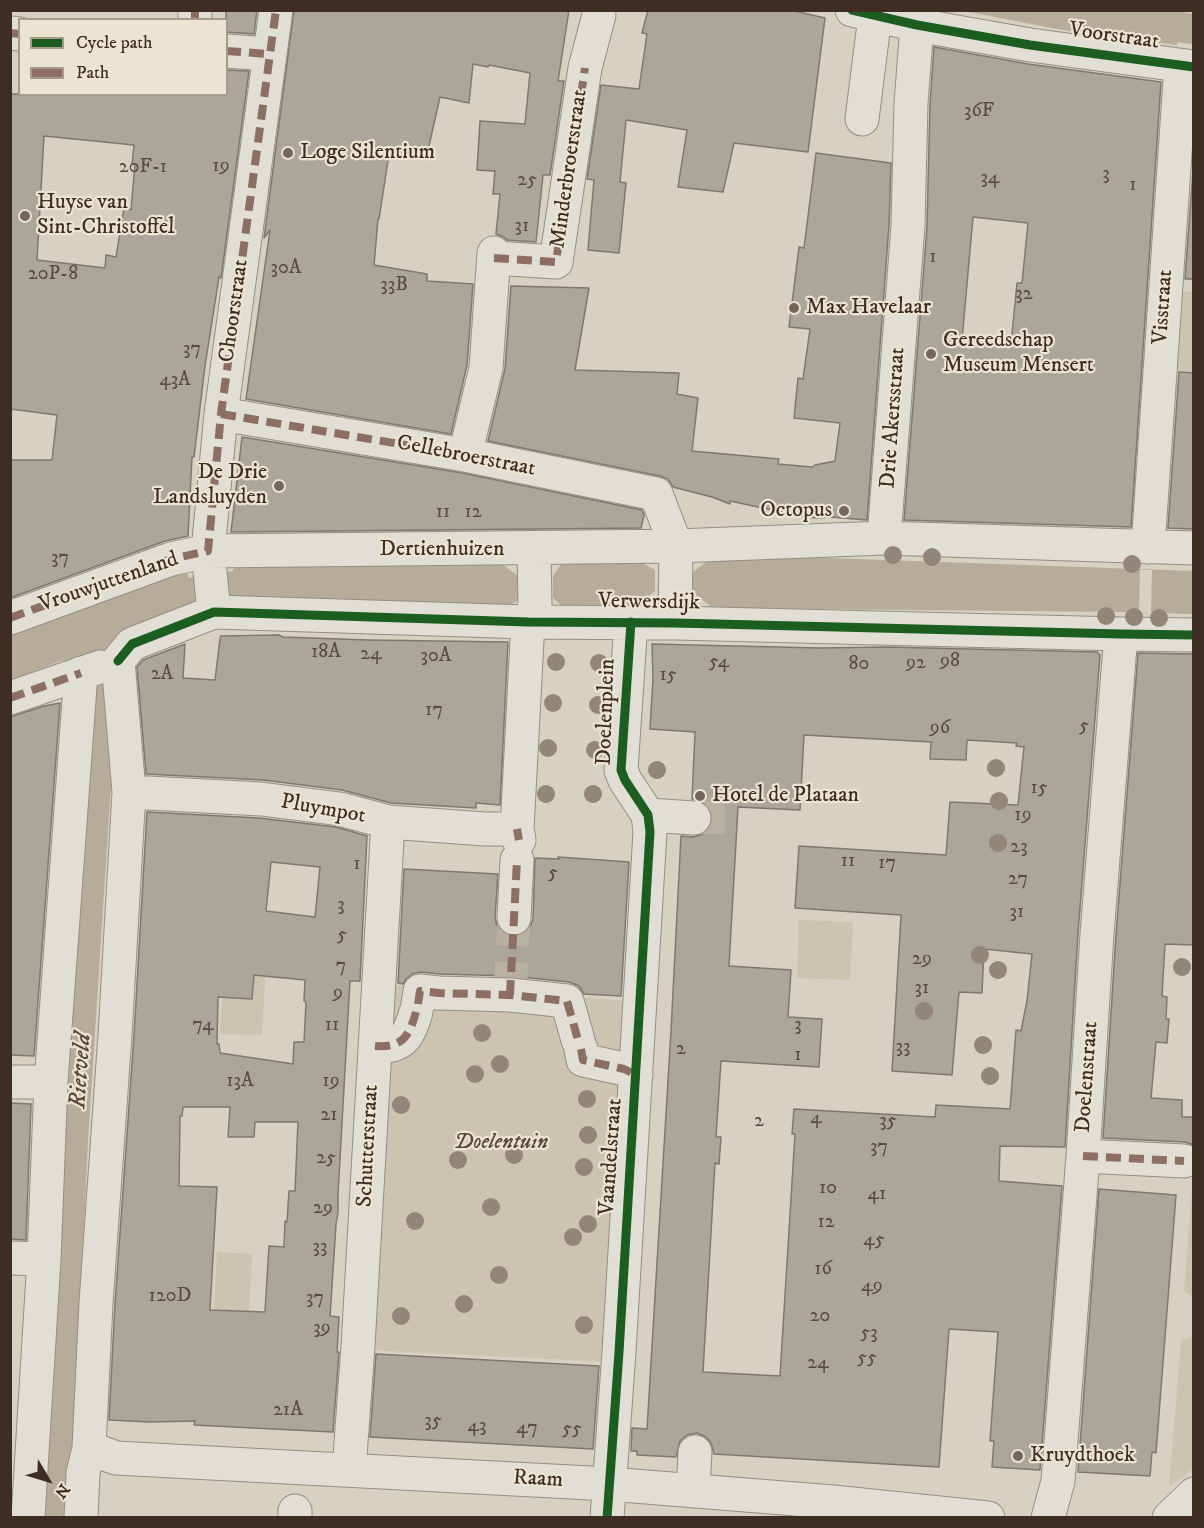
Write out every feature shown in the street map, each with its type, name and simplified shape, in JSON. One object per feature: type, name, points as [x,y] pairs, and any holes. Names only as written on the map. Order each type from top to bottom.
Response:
[{"type":"street","name":"Choorstraat","points":[[213,606],[209,557],[221,414],[276,10]]},
{"type":"street","points":[[862,118],[863,13]]},
{"type":"street","name":"Voorstraat","points":[[863,13],[1030,45],[1187,67]]},
{"type":"street","name":"Minderbroerstraat","points":[[465,455],[486,368],[494,255],[556,262],[585,68],[599,15]]},
{"type":"street","name":"Drie Akersstraat","points":[[884,538],[908,226],[911,103],[917,25]]},
{"type":"street","points":[[228,51],[269,54]]},
{"type":"street","name":"Visstraat","points":[[1148,547],[1187,67]]},
{"type":"street","name":"Cellebroerstraat","points":[[221,414],[465,455],[656,494],[676,555]]},
{"type":"street","points":[[675,614],[676,555],[884,538],[1194,549]]},
{"type":"street","name":"Dertienhuizen","points":[[209,557],[534,558],[676,555]]},
{"type":"street","name":"Vrouwjuttenland","points":[[10,618],[171,559],[209,557]]},
{"type":"street","points":[[514,918],[534,558]]},
{"type":"street","name":"Verwersdijk","points":[[98,667],[132,644],[213,606],[531,614],[631,622],[675,614],[1121,634],[1194,635]]},
{"type":"street","name":"Doelenplein","points":[[631,622],[621,770],[649,823]]},
{"type":"street","name":"Doelenstraat","points":[[1048,1518],[1058,1481],[1121,634]]},
{"type":"street","points":[[10,698],[98,667]]},
{"type":"street","points":[[81,1518],[83,1473],[89,1448],[96,1303],[116,1024],[129,792],[98,667]]},
{"type":"street","points":[[28,1518],[44,1259],[51,1082],[98,667]]},
{"type":"street","name":"Pluympot","points":[[129,792],[261,800],[340,809],[388,822],[485,829],[518,843]]},
{"type":"street","points":[[649,823],[694,818]]},
{"type":"street","name":"Schutterstraat","points":[[349,1470],[388,822]]},
{"type":"street","name":"Vaandelstraat","points":[[607,1518],[636,1075],[649,823]]},
{"type":"street","points":[[375,1046],[397,1045],[404,1038],[412,1025],[420,990],[567,1001],[583,1060],[624,1069],[636,1075]]},
{"type":"street","points":[[10,1082],[51,1082]]},
{"type":"street","points":[[1083,1156],[1184,1161]]},
{"type":"street","points":[[10,1258],[44,1259]]},
{"type":"street","name":"Raam","points":[[89,1448],[116,1458],[609,1484],[693,1491],[775,1507],[833,1502],[988,1518]]},
{"type":"street","points":[[693,1491],[695,1452]]},
{"type":"street","points":[[1169,1518],[1194,1494]]},
{"type":"green space","points":[[1172,290],[1193,292],[1193,372],[1166,371]]},
{"type":"green space","points":[[799,920],[853,922],[850,980],[797,978]]},
{"type":"green space","points":[[226,945],[267,947],[262,1035],[220,1034]]},
{"type":"green space","name":"Doelentuin","points":[[386,985],[634,1001],[613,1362],[366,1350]]},
{"type":"green space","points":[[1192,1190],[1194,1190],[1193,1297],[1184,1291]]},
{"type":"green space","points":[[217,1252],[252,1254],[248,1332],[213,1331]]},
{"type":"green space","points":[[1193,1335],[1193,1469],[1169,1487],[1181,1341]]},
{"type":"water","points":[[1158,10],[1180,12],[1177,45],[1057,29],[964,11]]},
{"type":"water","points":[[717,554],[1193,571],[1194,614],[713,608],[692,592],[693,572]]},
{"type":"water","points":[[628,555],[655,570],[655,591],[629,610],[566,609],[553,598],[553,576],[565,558]]},
{"type":"water","points":[[250,562],[502,564],[519,577],[520,599],[504,609],[257,605],[236,592],[233,569]]},
{"type":"water","name":"Rietveld","points":[[164,571],[188,574],[191,596],[179,612],[121,636],[102,652],[111,708],[111,785],[88,1140],[71,1517],[42,1517],[93,686],[86,655],[58,662],[11,680],[11,633]]},
{"type":"pier","points":[[1140,570],[1152,570],[1151,613],[1139,612]]},
{"type":"building","points":[[226,10],[257,10],[254,34],[228,32],[228,18],[226,18]]},
{"type":"building","points":[[294,10],[569,10],[558,81],[564,81],[550,175],[543,175],[536,242],[507,240],[496,234],[500,194],[493,194],[495,171],[477,170],[480,121],[525,124],[530,73],[473,64],[469,103],[440,97],[426,159],[389,154],[378,219],[374,265],[427,274],[427,281],[473,284],[467,365],[451,434],[246,399],[270,230],[264,238]]},
{"type":"building","points":[[648,10],[790,10],[825,18],[808,152],[734,143],[723,192],[678,187],[687,130],[626,120],[620,182],[626,183],[619,253],[588,250],[594,180],[587,179],[601,85],[639,89],[647,34],[642,33]]},
{"type":"building","points":[[934,47],[1028,64],[1161,82],[1131,527],[904,520],[927,227]],"holes":[[[973,217],[1028,223],[1022,283],[1017,283],[1011,344],[962,340]]]},
{"type":"building","points":[[228,70],[249,71],[221,278],[219,277],[194,457],[192,457],[188,536],[165,541],[10,598],[10,460],[52,460],[57,415],[10,409],[10,94],[18,94],[18,96],[228,96]],"holes":[[[44,136],[134,145],[132,164],[135,164],[131,210],[124,208],[116,257],[106,255],[105,268],[37,260]]]},
{"type":"building","points":[[816,153],[891,163],[889,225],[867,520],[805,517],[730,501],[730,504],[673,487],[668,479],[660,476],[488,441],[505,369],[511,286],[589,288],[575,370],[679,373],[677,394],[698,398],[692,451],[779,459],[778,464],[812,467],[835,461],[840,423],[794,418],[798,378],[803,379],[810,329],[789,327],[799,247],[804,248]]},
{"type":"building","points":[[1194,158],[1194,279],[1185,279]]},
{"type":"building","points":[[1179,372],[1194,373],[1194,529],[1168,528]]},
{"type":"building","points":[[242,437],[462,473],[642,510],[644,515],[641,528],[231,532]]},
{"type":"building","points":[[279,635],[368,640],[508,642],[500,805],[476,803],[476,808],[391,803],[342,790],[263,780],[146,774],[137,667],[143,660],[185,644],[183,678],[215,680],[221,636]]},
{"type":"building","points":[[652,644],[1097,652],[1100,655],[1078,933],[1065,1147],[1000,1146],[999,1181],[1062,1186],[1040,1470],[992,1467],[994,1441],[990,1441],[998,1332],[949,1329],[939,1467],[714,1454],[711,1443],[706,1437],[697,1433],[687,1435],[680,1441],[676,1457],[637,1455],[637,1451],[631,1451],[632,1428],[647,1429],[681,836],[693,837],[703,834],[710,828],[713,819],[705,803],[692,799],[695,732],[650,729]],"holes":[[[804,735],[931,742],[930,759],[966,760],[967,740],[1017,743],[1016,746],[1024,747],[1018,805],[950,802],[946,855],[799,846],[795,908],[901,915],[892,1071],[952,1075],[959,992],[982,993],[984,949],[1032,954],[1021,1031],[1016,1030],[1010,1109],[936,1105],[935,1117],[794,1109],[792,1134],[795,1134],[780,1376],[703,1372],[715,1163],[719,1164],[721,1137],[716,1137],[721,1061],[819,1067],[822,1019],[788,1017],[791,970],[729,966],[738,807],[800,810]]]},
{"type":"building","points":[[1138,653],[1194,654],[1194,945],[1165,944],[1162,996],[1167,997],[1166,1019],[1169,1019],[1167,1043],[1156,1042],[1151,1098],[1182,1100],[1182,1117],[1194,1117],[1194,1145],[1185,1142],[1103,1138]]},
{"type":"building","points":[[60,703],[34,1056],[10,1055],[10,717]]},
{"type":"building","points":[[147,812],[259,818],[336,827],[367,836],[360,981],[350,981],[330,1316],[339,1317],[337,1352],[339,1352],[333,1432],[194,1425],[195,1421],[109,1420]],"holes":[[[271,862],[320,867],[315,917],[266,911]],[[254,975],[305,980],[304,1042],[294,1042],[293,1064],[220,1053],[219,1044],[217,1044],[218,997],[252,999]],[[183,1107],[230,1107],[228,1137],[254,1137],[255,1122],[298,1122],[295,1191],[289,1191],[284,1247],[269,1246],[265,1312],[210,1310],[217,1187],[179,1186],[180,1116],[182,1116]]]},
{"type":"building","points":[[558,857],[629,862],[621,996],[584,994],[579,986],[569,982],[511,976],[421,972],[412,974],[403,984],[398,983],[404,869],[498,874],[495,917],[497,926],[504,934],[514,937],[529,929],[533,920],[535,858],[559,859]]},
{"type":"building","points":[[10,1103],[31,1104],[26,1240],[10,1239]]},
{"type":"building","points":[[1099,1189],[1176,1195],[1156,1453],[1152,1452],[1150,1476],[1078,1472]]},
{"type":"building","points":[[376,1354],[599,1366],[593,1449],[370,1437]]},
{"type":"waterway","points":[[1139,22],[1194,29]]},
{"type":"waterway","points":[[151,599],[276,581]]},
{"type":"tunnel","points":[[694,818],[725,817]]},
{"type":"tunnel","points":[[510,995],[514,918]]},
{"type":"marked path","points":[[195,10],[195,18]]},
{"type":"marked path","points":[[10,618],[171,559],[208,551],[221,414],[276,10]]},
{"type":"marked path","points":[[10,33],[18,34]]},
{"type":"marked path","points":[[228,51],[269,54]]},
{"type":"marked path","points":[[494,258],[556,262],[585,68]]},
{"type":"marked path","points":[[221,414],[465,455]]},
{"type":"marked path","points":[[10,698],[81,673]]},
{"type":"marked path","points":[[517,829],[519,840]]},
{"type":"marked path","points":[[510,995],[517,860]]},
{"type":"marked path","points":[[418,1004],[420,991],[510,995],[567,1001],[578,1040]]},
{"type":"marked path","points":[[375,1046],[392,1045],[403,1039],[416,1012]]},
{"type":"marked path","points":[[581,1049],[583,1060],[624,1069],[636,1075]]},
{"type":"marked path","points":[[1083,1156],[1184,1161]]},
{"type":"cycle path","points":[[852,10],[917,25],[1030,45],[1194,67]]},
{"type":"cycle path","points":[[118,661],[132,644],[214,612],[528,622],[675,623],[1194,635]]},
{"type":"cycle path","points":[[607,1518],[650,832],[648,815],[621,770],[631,622]]},
{"type":"place","name":"Loge Silentium","points":[[288,153]]},
{"type":"place","name":"Huyse van Sint-Christoffel","points":[[25,216]]},
{"type":"place","name":"Max Havelaar","points":[[794,308]]},
{"type":"place","name":"Gereedschap Museum Mensert","points":[[931,354]]},
{"type":"place","name":"De Drie Landsluyden","points":[[279,486]]},
{"type":"place","name":"Octopus","points":[[844,511]]},
{"type":"place","name":"Hotel de Plataan","points":[[700,796]]},
{"type":"place","name":"Kruydthoek","points":[[1018,1456]]}]
